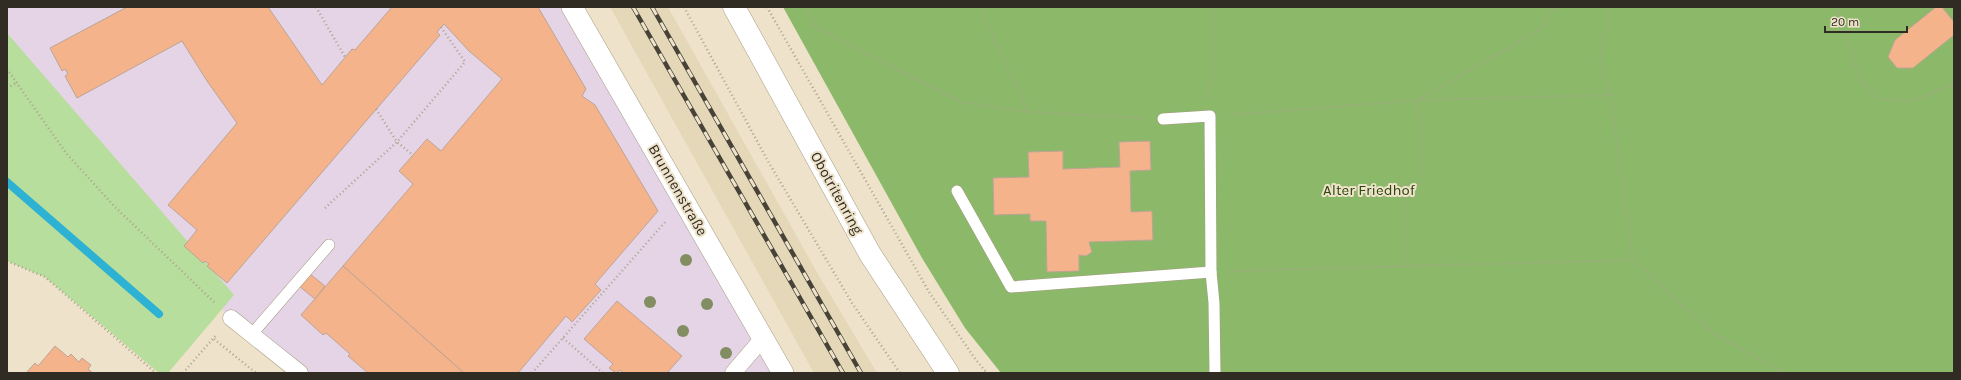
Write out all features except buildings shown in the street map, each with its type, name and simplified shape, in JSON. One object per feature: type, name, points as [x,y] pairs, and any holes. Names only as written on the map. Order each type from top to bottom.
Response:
[{"type":"street","name":"Brunnenstraße","points":[[572,7],[783,373]]},
{"type":"street","name":"Obotritenring","points":[[734,7],[870,254],[948,373]]},
{"type":"street","points":[[231,318],[300,373]]},
{"type":"street","points":[[733,373],[763,338]]},
{"type":"lane","points":[[1164,119],[1210,116],[1211,272],[1214,303],[1215,373]]},
{"type":"lane","points":[[956,191],[1011,287],[1211,272]]},
{"type":"lane","points":[[252,334],[329,245]]},
{"type":"path","points":[[316,7],[345,57]]},
{"type":"path","points":[[684,7],[769,163],[852,303],[900,373]]},
{"type":"path","points":[[767,7],[929,292],[976,360],[988,373]]},
{"type":"path","points":[[803,7],[815,27],[961,102],[1028,112],[1164,119]]},
{"type":"path","points":[[980,7],[1028,112]]},
{"type":"path","points":[[1212,7],[1210,116],[1418,100],[1610,95]]},
{"type":"path","points":[[1418,100],[1540,30],[1554,7]]},
{"type":"path","points":[[1610,7],[1600,59],[1610,95],[1633,260],[1714,334],[1785,373]]},
{"type":"path","points":[[1836,7],[1860,79],[1880,99],[1913,101],[1954,84]]},
{"type":"path","points":[[324,208],[397,142],[465,62],[441,27]]},
{"type":"path","points":[[7,69],[66,153],[114,206],[231,318],[183,373]]},
{"type":"path","points":[[7,88],[16,83]]},
{"type":"path","points":[[1405,266],[1404,186],[1420,186],[1418,100]]},
{"type":"path","points":[[376,109],[397,142],[413,156]]},
{"type":"path","points":[[532,373],[563,338],[587,307],[684,201]]},
{"type":"path","points":[[1211,272],[1633,260]]},
{"type":"path","points":[[7,261],[45,277],[156,373]]},
{"type":"path","points":[[563,338],[604,373]]},
{"type":"path","points":[[214,339],[256,373]]},
{"type":"shaded area","points":[[7,7],[572,7],[783,373],[300,373],[231,318],[114,206],[7,69]]},
{"type":"shaded area","points":[[610,7],[668,7],[818,274],[877,373],[814,373]]},
{"type":"green space","name":"Alter Friedhof","points":[[783,7],[1954,7],[1954,373],[1001,373],[965,328],[922,258]]},
{"type":"green space","points":[[7,33],[234,295],[168,373],[159,373],[45,277],[7,261]]},
{"type":"waterway","points":[[7,182],[159,314]]},
{"type":"railway","points":[[633,7],[843,373]]},
{"type":"railway","points":[[652,7],[861,373]]}]
